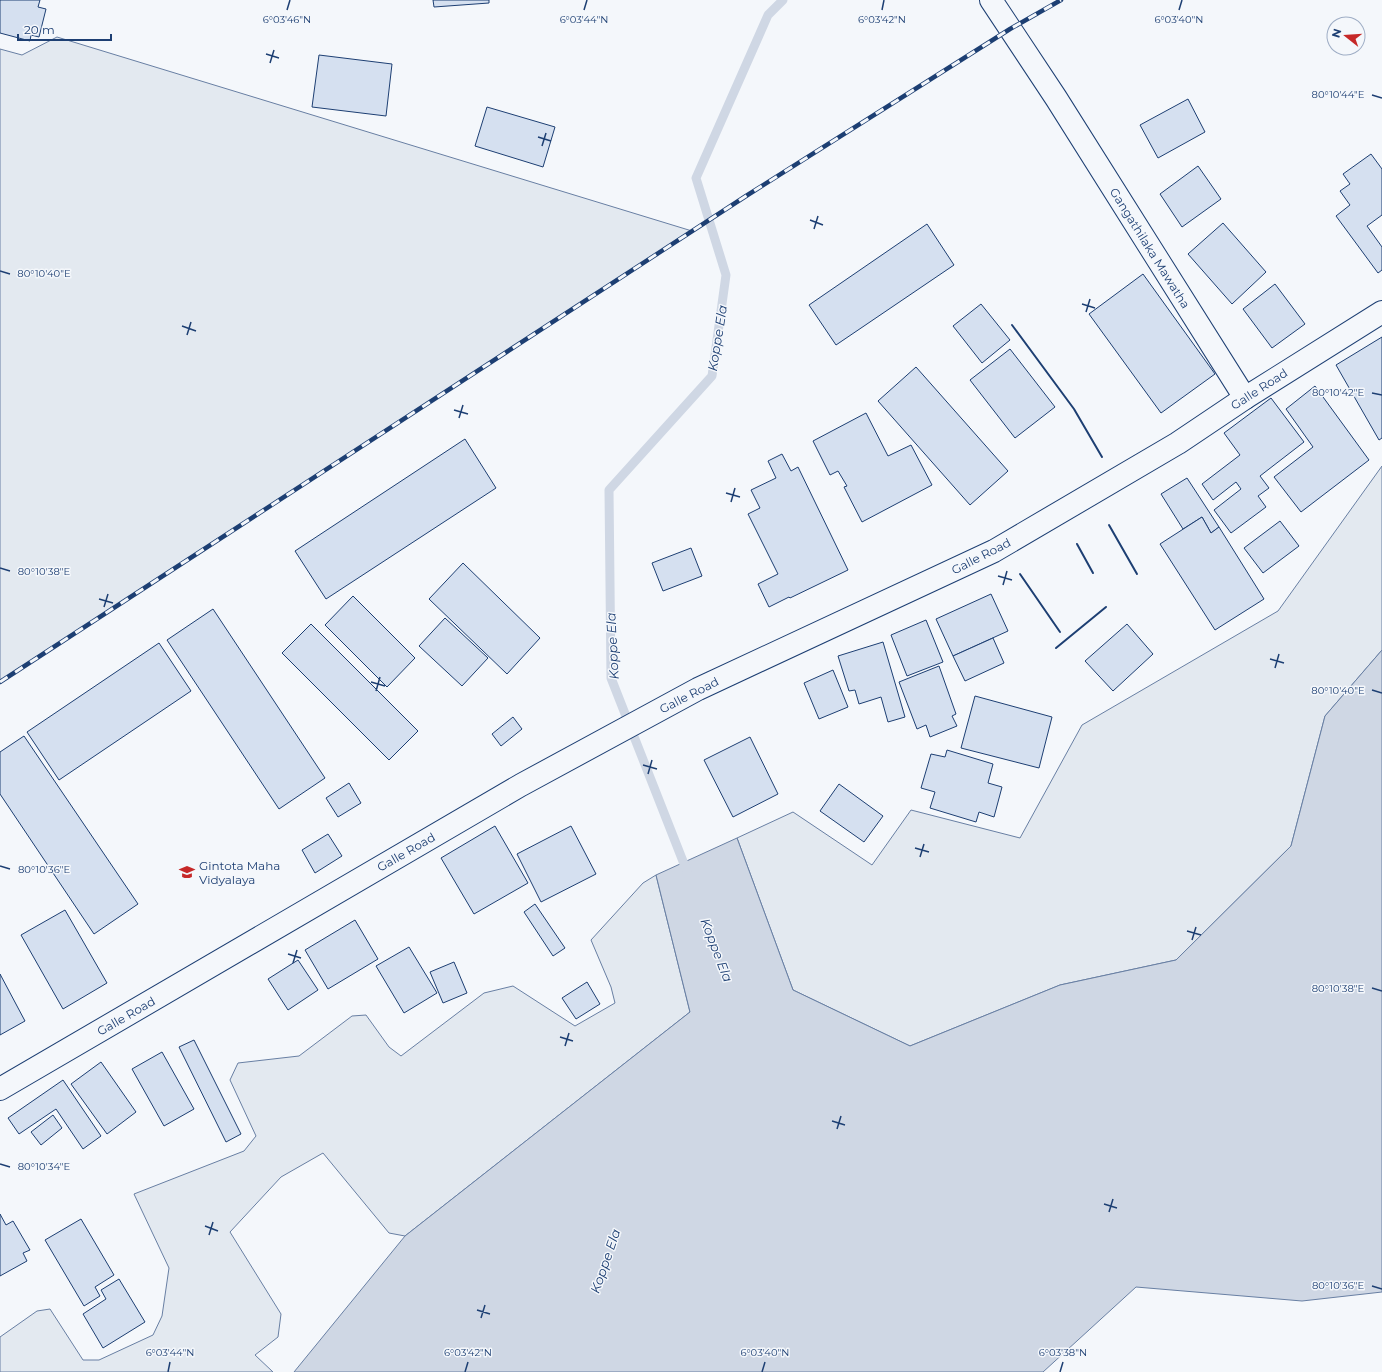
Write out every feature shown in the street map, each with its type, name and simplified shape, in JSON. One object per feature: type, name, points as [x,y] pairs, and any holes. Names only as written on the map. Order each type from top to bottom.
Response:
[{"type":"main road","name":"Gangathilaka Mawatha","points":[[991,0],[1056,98],[1245,398]]},
{"type":"main road","name":"Galle Road","points":[[0,1089],[521,785],[698,689],[994,551],[1178,442],[1382,312]]},
{"type":"shaded area","points":[[57,37],[692,231],[0,682],[0,49],[22,55]]},
{"type":"shaded area","points":[[1382,466],[1382,650],[1325,716],[1291,846],[1176,960],[1060,985],[910,1046],[793,990],[737,838],[793,812],[872,865],[911,810],[1020,838],[1082,725],[1278,611]]},
{"type":"shaded area","points":[[656,875],[690,1012],[405,1236],[389,1233],[323,1153],[281,1177],[230,1232],[281,1314],[278,1337],[255,1355],[273,1372],[0,1372],[0,1337],[37,1311],[50,1309],[83,1360],[99,1360],[153,1335],[162,1316],[169,1268],[134,1194],[244,1151],[256,1136],[230,1080],[238,1063],[299,1056],[352,1016],[366,1015],[389,1047],[401,1056],[484,993],[513,986],[575,1026],[615,1003],[611,987],[591,940],[643,883]]},
{"type":"water","points":[[1382,650],[1382,1292],[1302,1301],[1136,1287],[1043,1372],[294,1372],[405,1236],[690,1012],[656,875],[737,838],[793,990],[910,1046],[1060,985],[1176,960],[1291,846],[1325,716]]},
{"type":"building","points":[[0,0],[40,0],[38,7],[46,9],[39,37],[31,35],[30,41],[0,33]]},
{"type":"building","points":[[433,0],[489,0],[489,3],[434,7]]},
{"type":"building","points":[[319,55],[392,64],[386,116],[312,107]]},
{"type":"building","points":[[1188,99],[1205,132],[1158,158],[1140,125]]},
{"type":"building","points":[[487,107],[555,127],[543,167],[475,146]]},
{"type":"building","points":[[1371,154],[1382,169],[1382,215],[1367,226],[1382,247],[1382,270],[1378,273],[1336,216],[1350,205],[1340,191],[1350,184],[1343,174]]},
{"type":"building","points":[[1198,166],[1221,199],[1182,227],[1160,194]]},
{"type":"building","points":[[1223,223],[1266,272],[1232,304],[1188,254]]},
{"type":"building","points":[[927,224],[954,265],[836,345],[809,305]]},
{"type":"building","points":[[1143,274],[1215,374],[1161,413],[1089,314]]},
{"type":"building","points":[[1275,284],[1305,324],[1272,348],[1243,309]]},
{"type":"building","points":[[981,304],[1010,340],[982,363],[953,326]]},
{"type":"building","points":[[1382,337],[1382,438],[1379,440],[1336,365]]},
{"type":"building","points":[[1010,349],[1055,407],[1015,438],[970,380]]},
{"type":"building","points":[[916,367],[1008,471],[970,505],[878,401]]},
{"type":"building","points":[[1315,386],[1369,460],[1301,512],[1274,477],[1313,447],[1286,409]]},
{"type":"building","points":[[1271,398],[1304,442],[1260,476],[1269,488],[1258,496],[1266,507],[1231,533],[1214,510],[1241,489],[1236,482],[1213,500],[1202,484],[1240,455],[1224,433]]},
{"type":"building","points":[[866,413],[888,456],[911,445],[932,485],[862,522],[844,487],[847,486],[838,471],[830,475],[813,441]]},
{"type":"building","points":[[465,439],[496,488],[326,599],[295,551]]},
{"type":"building","points":[[782,454],[791,471],[798,467],[848,570],[769,607],[758,584],[778,574],[748,514],[760,508],[751,490],[776,478],[768,461]]},
{"type":"building","points":[[1187,478],[1219,527],[1211,533],[1202,517],[1183,529],[1161,494]]},
{"type":"building","points":[[1202,517],[1211,533],[1219,527],[1264,599],[1215,630],[1160,544]]},
{"type":"building","points":[[1280,521],[1299,546],[1263,573],[1244,548]]},
{"type":"building","points":[[691,548],[702,576],[663,591],[652,563]]},
{"type":"building","points":[[463,563],[540,638],[507,674],[429,599]]},
{"type":"building","points":[[991,594],[1008,631],[953,656],[936,619]]},
{"type":"building","points":[[353,596],[415,658],[387,687],[325,625]]},
{"type":"building","points":[[213,609],[325,778],[279,809],[167,640]]},
{"type":"building","points":[[445,618],[488,658],[462,686],[419,646]]},
{"type":"building","points":[[926,620],[943,662],[907,676],[891,635]]},
{"type":"building","points":[[311,624],[418,731],[389,760],[282,653]]},
{"type":"building","points":[[1127,624],[1153,654],[1113,691],[1085,661]]},
{"type":"building","points":[[993,638],[1004,663],[965,681],[953,656]]},
{"type":"building","points":[[883,642],[905,717],[888,722],[881,697],[859,704],[855,690],[849,691],[838,656]]},
{"type":"building","points":[[159,643],[191,691],[59,780],[27,732]]},
{"type":"building","points":[[939,666],[956,714],[952,716],[957,726],[930,737],[926,725],[917,729],[899,682]]},
{"type":"building","points":[[833,670],[848,707],[819,719],[804,683]]},
{"type":"building","points":[[975,696],[1052,717],[1039,768],[961,748]]},
{"type":"building","points":[[513,717],[522,729],[501,746],[492,734]]},
{"type":"building","points":[[24,736],[138,904],[94,934],[0,794],[0,752]]},
{"type":"building","points":[[750,737],[778,794],[733,817],[704,760]]},
{"type":"building","points":[[947,750],[993,764],[988,783],[1002,787],[994,817],[979,812],[976,822],[930,808],[935,792],[921,788],[931,754],[945,757]]},
{"type":"building","points":[[349,783],[361,803],[338,817],[326,798]]},
{"type":"building","points":[[839,784],[883,816],[864,842],[820,811]]},
{"type":"building","points":[[495,826],[528,883],[474,914],[441,858]]},
{"type":"building","points":[[571,826],[596,874],[541,902],[517,854]]},
{"type":"building","points":[[328,834],[342,856],[315,873],[302,850]]},
{"type":"building","points":[[535,904],[565,948],[553,956],[524,912]]},
{"type":"building","points":[[65,910],[107,983],[63,1009],[21,935]]},
{"type":"building","points":[[355,920],[378,959],[328,989],[305,950]]},
{"type":"building","points":[[409,947],[437,993],[404,1013],[376,966]]},
{"type":"building","points":[[298,960],[318,990],[288,1010],[268,979]]},
{"type":"building","points":[[454,962],[467,993],[443,1003],[430,972]]},
{"type":"building","points":[[0,974],[25,1021],[0,1035]]},
{"type":"building","points":[[587,982],[600,1004],[576,1019],[562,998]]},
{"type":"building","points":[[194,1040],[241,1134],[226,1142],[179,1047]]},
{"type":"building","points":[[162,1052],[194,1109],[164,1126],[132,1069]]},
{"type":"building","points":[[101,1062],[136,1112],[107,1134],[71,1084]]},
{"type":"building","points":[[63,1080],[101,1136],[83,1149],[56,1109],[19,1134],[8,1118]]},
{"type":"building","points":[[53,1115],[62,1128],[41,1145],[31,1132]]},
{"type":"building","points":[[0,1214],[6,1225],[13,1221],[30,1250],[23,1253],[27,1261],[0,1276]]},
{"type":"building","points":[[81,1219],[114,1275],[95,1287],[100,1296],[84,1306],[45,1240]]},
{"type":"building","points":[[119,1279],[145,1322],[103,1348],[83,1314],[106,1299],[101,1290]]},
{"type":"waterway","name":"Koppe Ela","points":[[688,874],[611,678],[609,490],[712,376],[726,275],[696,178],[768,15],[783,0]]},
{"type":"railway","points":[[0,682],[746,196],[1010,29],[1061,0]]},
{"type":"wall","points":[[1012,325],[1074,409],[1102,457]]},
{"type":"wall","points":[[1109,525],[1137,574]]},
{"type":"wall","points":[[1077,544],[1093,573]]},
{"type":"wall","points":[[1020,574],[1060,632]]},
{"type":"wall","points":[[1056,648],[1106,607]]},
{"type":"place","name":"Gintota Maha Vidyalaya","points":[[187,872]]}]
